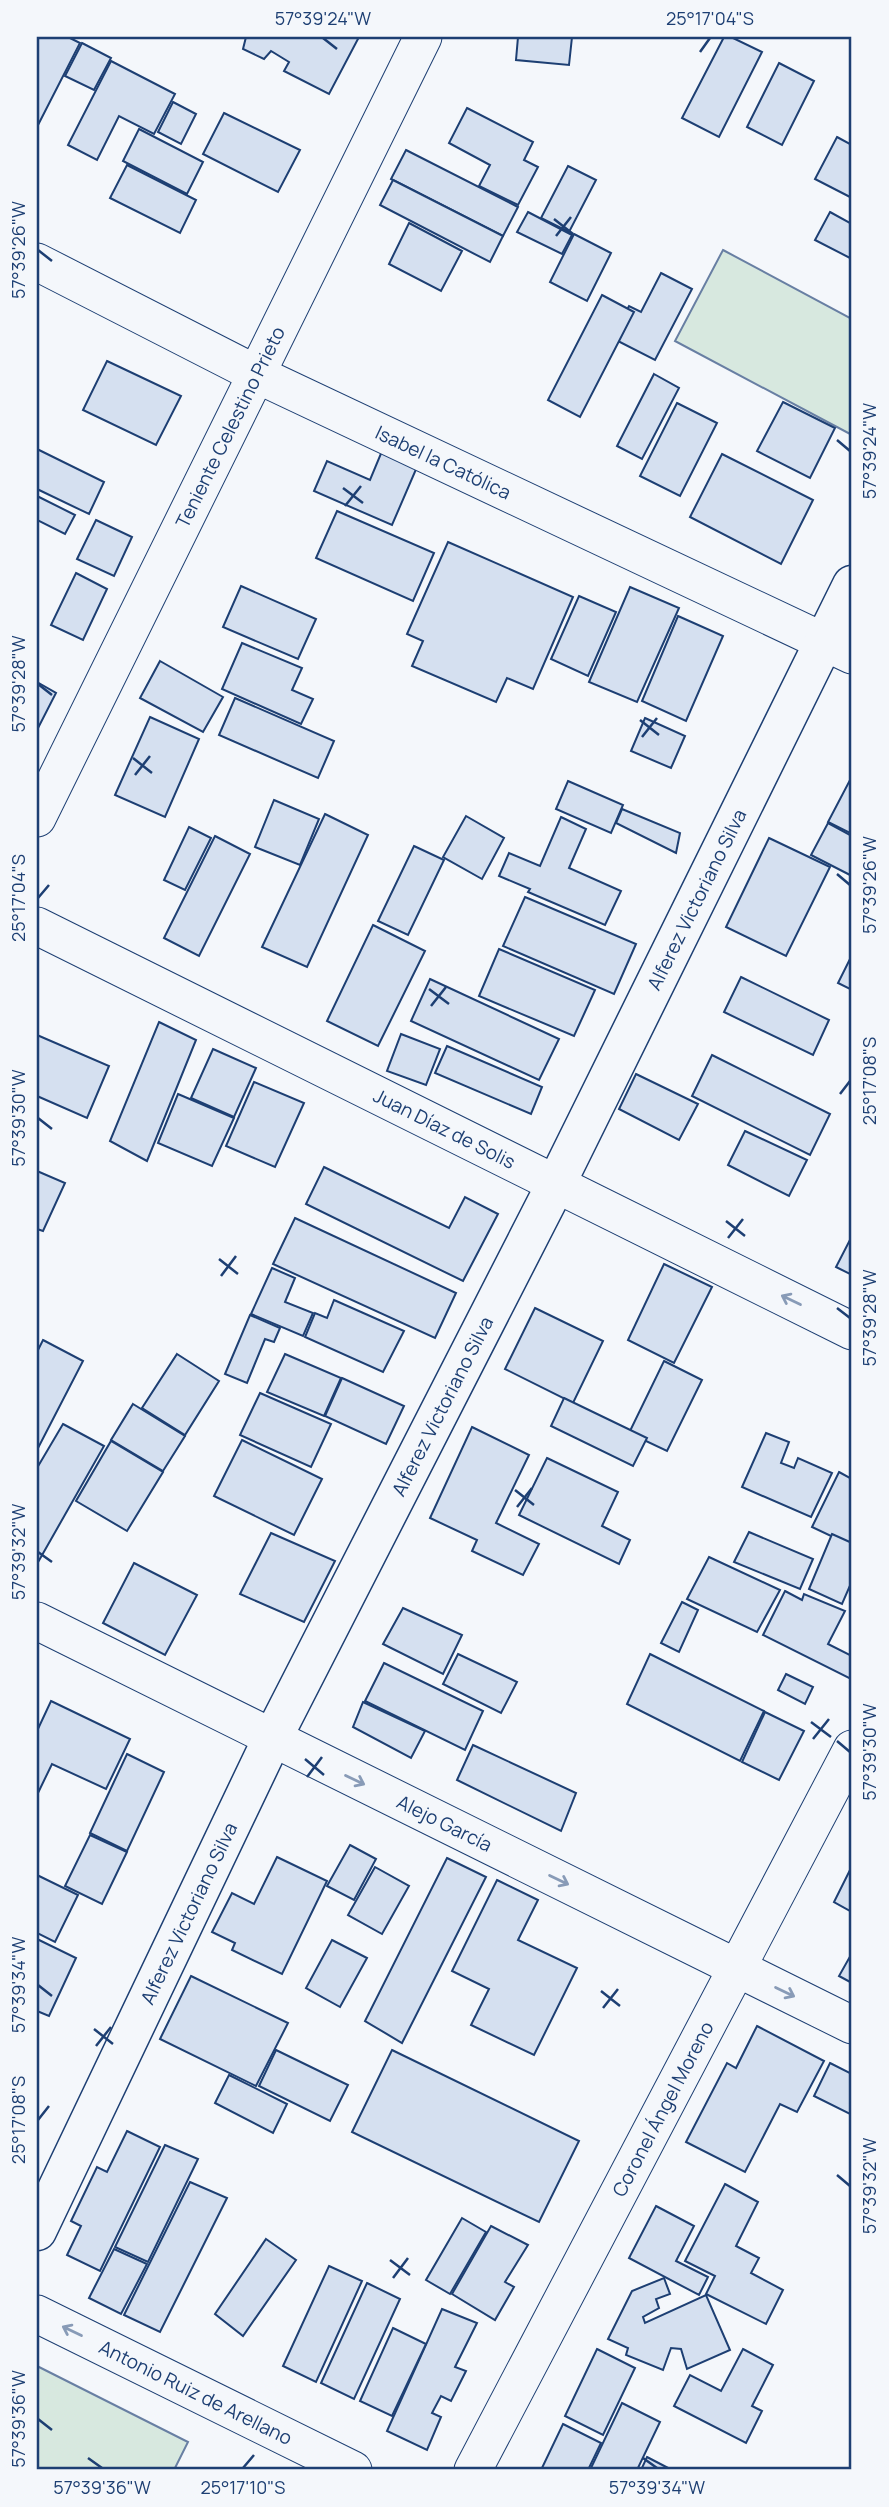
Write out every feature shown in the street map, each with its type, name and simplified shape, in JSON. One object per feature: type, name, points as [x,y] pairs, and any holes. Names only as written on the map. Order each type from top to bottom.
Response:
[{"type":"street","name":"Teniente Celestino Prieto","points":[[37,818],[423,37]]},
{"type":"street","name":"Isabel la Católica","points":[[37,262],[256,374],[838,648]]},
{"type":"street","name":"Alferez Victoriano Silva","points":[[37,2231],[272,1739],[556,1184],[838,648],[852,585]]},
{"type":"street","name":"Juan Díaz de Solis","points":[[37,926],[852,1331]]},
{"type":"street","name":"Alejo García","points":[[37,1620],[852,2025]]},
{"type":"street","name":"Coronel Ángel Moreno","points":[[473,2470],[852,1749]]},
{"type":"street","name":"Antonio Ruiz de Arellano","points":[[37,2314],[353,2470]]},
{"type":"shaded area","points":[[723,250],[852,319],[852,435],[675,341]]},
{"type":"shaded area","points":[[37,2366],[188,2442],[174,2470],[37,2470]]},
{"type":"building","points":[[37,37],[68,37],[80,43],[37,127]]},
{"type":"building","points":[[246,37],[359,37],[329,94],[284,71],[289,62],[271,51],[264,59],[243,49]]},
{"type":"building","points":[[518,37],[572,37],[569,65],[516,60]]},
{"type":"building","points":[[724,37],[731,37],[762,52],[719,137],[682,118]]},
{"type":"building","points":[[82,43],[111,58],[94,90],[65,76]]},
{"type":"building","points":[[111,61],[175,94],[154,134],[119,116],[97,160],[68,145]]},
{"type":"building","points":[[779,63],[814,81],[782,145],[747,127]]},
{"type":"building","points":[[173,102],[196,114],[181,144],[158,132]]},
{"type":"building","points":[[467,108],[533,142],[524,160],[538,167],[518,205],[479,186],[490,165],[449,143]]},
{"type":"building","points":[[224,113],[300,150],[278,192],[203,154]]},
{"type":"building","points":[[139,129],[203,162],[187,194],[123,161]]},
{"type":"building","points":[[837,137],[852,145],[852,198],[815,179]]},
{"type":"building","points":[[406,150],[518,207],[503,236],[391,179]]},
{"type":"building","points":[[127,165],[196,200],[180,233],[110,198]]},
{"type":"building","points":[[568,166],[596,180],[569,232],[541,218]]},
{"type":"building","points":[[393,180],[503,236],[490,262],[380,205]]},
{"type":"building","points":[[528,212],[572,235],[562,254],[517,232]]},
{"type":"building","points":[[830,212],[852,224],[852,259],[815,240]]},
{"type":"building","points":[[409,223],[462,251],[441,291],[389,264]]},
{"type":"building","points":[[574,234],[611,253],[587,301],[550,282]]},
{"type":"building","points":[[661,273],[692,289],[655,360],[612,338],[629,306],[641,312]]},
{"type":"building","points":[[602,295],[634,312],[580,417],[548,400]]},
{"type":"building","points":[[107,361],[181,396],[156,445],[83,410]]},
{"type":"building","points":[[654,374],[679,388],[642,459],[617,446]]},
{"type":"building","points":[[783,402],[835,428],[810,478],[757,451]]},
{"type":"building","points":[[677,403],[717,423],[680,496],[640,476]]},
{"type":"building","points":[[37,449],[104,482],[89,514],[37,489]]},
{"type":"building","points":[[382,451],[417,467],[392,525],[314,491],[327,461],[370,480]]},
{"type":"building","points":[[722,454],[813,500],[781,564],[690,517]]},
{"type":"building","points":[[37,496],[75,515],[65,534],[37,520]]},
{"type":"building","points":[[337,511],[434,553],[413,601],[316,558]]},
{"type":"building","points":[[96,520],[132,537],[114,576],[77,559]]},
{"type":"building","points":[[448,542],[573,597],[533,689],[507,678],[496,702],[412,666],[423,641],[407,634]]},
{"type":"building","points":[[76,573],[107,589],[83,640],[51,625]]},
{"type":"building","points":[[241,586],[316,619],[298,659],[223,627]]},
{"type":"building","points":[[630,587],[679,608],[637,702],[589,682]]},
{"type":"building","points":[[579,596],[616,612],[588,676],[551,659]]},
{"type":"building","points":[[678,616],[723,636],[686,721],[642,701]]},
{"type":"building","points":[[242,643],[302,668],[292,690],[313,699],[301,724],[222,689]]},
{"type":"building","points":[[160,661],[223,697],[203,732],[140,698]]},
{"type":"building","points":[[37,682],[56,693],[37,730]]},
{"type":"building","points":[[235,698],[334,741],[318,778],[219,735]]},
{"type":"building","points":[[150,717],[199,739],[165,817],[115,795]]},
{"type":"building","points":[[645,718],[685,736],[671,768],[631,751]]},
{"type":"building","points":[[850,780],[852,781],[852,834],[828,822]]},
{"type":"building","points":[[568,781],[623,805],[611,833],[556,809]]},
{"type":"building","points":[[274,800],[319,819],[300,865],[255,847]]},
{"type":"building","points":[[622,809],[680,833],[676,853],[616,823]]},
{"type":"building","points":[[325,814],[368,835],[307,967],[262,947]]},
{"type":"building","points":[[466,816],[504,838],[482,879],[443,857]]},
{"type":"building","points":[[561,817],[586,829],[569,868],[621,891],[605,925],[528,892],[530,889],[499,876],[509,853],[540,866]]},
{"type":"building","points":[[828,823],[852,836],[852,876],[811,855]]},
{"type":"building","points":[[189,827],[211,838],[185,890],[164,880]]},
{"type":"building","points":[[215,836],[250,854],[199,956],[164,938]]},
{"type":"building","points":[[769,838],[830,867],[786,956],[726,927]]},
{"type":"building","points":[[414,846],[444,860],[408,935],[378,921]]},
{"type":"building","points":[[525,897],[636,944],[614,994],[503,946]]},
{"type":"building","points":[[373,925],[425,951],[378,1046],[327,1021]]},
{"type":"building","points":[[499,949],[595,990],[574,1036],[479,996]]},
{"type":"building","points":[[852,955],[852,990],[838,983]]},
{"type":"building","points":[[741,977],[829,1020],[813,1055],[724,1012]]},
{"type":"building","points":[[430,979],[559,1039],[539,1080],[411,1021]]},
{"type":"building","points":[[159,1022],[196,1040],[147,1161],[110,1141]]},
{"type":"building","points":[[401,1034],[440,1049],[426,1085],[387,1071]]},
{"type":"building","points":[[37,1035],[109,1066],[87,1118],[37,1096]]},
{"type":"building","points":[[447,1046],[542,1087],[531,1114],[435,1073]]},
{"type":"building","points":[[213,1049],[256,1068],[234,1117],[191,1098]]},
{"type":"building","points":[[712,1055],[830,1114],[810,1155],[692,1096]]},
{"type":"building","points":[[636,1074],[698,1104],[679,1140],[619,1109]]},
{"type":"building","points":[[254,1082],[304,1103],[275,1167],[226,1146]]},
{"type":"building","points":[[178,1094],[234,1118],[212,1166],[158,1143]]},
{"type":"building","points":[[745,1131],[807,1160],[789,1196],[728,1165]]},
{"type":"building","points":[[324,1167],[449,1228],[465,1197],[498,1214],[463,1281],[306,1204]]},
{"type":"building","points":[[37,1171],[65,1183],[43,1231],[37,1229]]},
{"type":"building","points":[[295,1218],[456,1293],[435,1338],[273,1264]]},
{"type":"building","points":[[852,1236],[852,1275],[836,1267]]},
{"type":"building","points":[[664,1264],[712,1287],[674,1363],[628,1340]]},
{"type":"building","points":[[272,1268],[295,1278],[285,1302],[313,1313],[303,1336],[251,1314]]},
{"type":"building","points":[[334,1300],[404,1331],[383,1372],[305,1337],[315,1313],[327,1318]]},
{"type":"building","points":[[535,1308],[603,1341],[573,1403],[505,1369]]},
{"type":"building","points":[[250,1315],[280,1328],[274,1342],[265,1339],[247,1383],[225,1374]]},
{"type":"building","points":[[43,1340],[83,1361],[37,1450],[37,1352]]},
{"type":"building","points":[[177,1354],[219,1381],[185,1435],[142,1408]]},
{"type":"building","points":[[285,1354],[341,1378],[324,1416],[267,1392]]},
{"type":"building","points":[[664,1361],[702,1380],[667,1451],[629,1433]]},
{"type":"building","points":[[342,1378],[404,1406],[386,1444],[325,1416]]},
{"type":"building","points":[[260,1393],[331,1424],[311,1467],[240,1435]]},
{"type":"building","points":[[564,1398],[647,1438],[633,1466],[551,1426]]},
{"type":"building","points":[[133,1404],[185,1436],[163,1471],[111,1440]]},
{"type":"building","points":[[63,1424],[104,1446],[37,1564],[37,1468]]},
{"type":"building","points":[[472,1427],[529,1455],[496,1523],[539,1544],[523,1575],[472,1551],[477,1540],[430,1518]]},
{"type":"building","points":[[766,1433],[789,1442],[781,1463],[794,1468],[798,1458],[832,1473],[811,1517],[742,1487]]},
{"type":"building","points":[[242,1440],[322,1479],[294,1535],[214,1496]]},
{"type":"building","points":[[111,1441],[163,1472],[127,1531],[76,1501]]},
{"type":"building","points":[[547,1458],[618,1492],[602,1526],[630,1540],[619,1564],[519,1515]]},
{"type":"building","points":[[839,1472],[852,1479],[852,1546],[812,1527]]},
{"type":"building","points":[[749,1532],[813,1559],[800,1589],[734,1562]]},
{"type":"building","points":[[271,1533],[335,1561],[304,1622],[240,1594]]},
{"type":"building","points":[[832,1534],[852,1543],[852,1581],[842,1604],[809,1589]]},
{"type":"building","points":[[709,1557],[780,1590],[757,1632],[687,1599]]},
{"type":"building","points":[[134,1563],[197,1595],[165,1655],[103,1623]]},
{"type":"building","points":[[785,1591],[802,1600],[804,1594],[845,1611],[828,1644],[852,1656],[851,1679],[763,1635]]},
{"type":"building","points":[[682,1602],[698,1610],[679,1652],[661,1643]]},
{"type":"building","points":[[403,1608],[462,1635],[443,1674],[383,1644]]},
{"type":"building","points":[[458,1654],[517,1682],[501,1713],[443,1684]]},
{"type":"building","points":[[650,1654],[764,1711],[740,1761],[627,1704]]},
{"type":"building","points":[[384,1663],[483,1711],[465,1750],[365,1701]]},
{"type":"building","points":[[786,1674],[813,1687],[805,1704],[778,1690]]},
{"type":"building","points":[[51,1701],[130,1739],[106,1789],[52,1764],[37,1795],[37,1731]]},
{"type":"building","points":[[363,1702],[425,1731],[411,1758],[353,1727]]},
{"type":"building","points":[[765,1712],[804,1731],[779,1780],[742,1762]]},
{"type":"building","points":[[473,1745],[576,1793],[561,1831],[457,1780]]},
{"type":"building","points":[[127,1754],[164,1772],[127,1851],[90,1833]]},
{"type":"building","points":[[90,1835],[127,1852],[102,1904],[65,1886]]},
{"type":"building","points":[[350,1845],[376,1859],[354,1900],[327,1886]]},
{"type":"building","points":[[277,1857],[327,1881],[282,1974],[232,1950],[235,1943],[212,1932],[232,1893],[254,1904]]},
{"type":"building","points":[[447,1858],[486,1877],[402,2043],[365,2021]]},
{"type":"building","points":[[852,1866],[852,1912],[834,1902]]},
{"type":"building","points":[[375,1867],[409,1886],[382,1934],[348,1915]]},
{"type":"building","points":[[37,1875],[78,1895],[55,1942],[37,1933]]},
{"type":"building","points":[[497,1880],[538,1900],[518,1940],[577,1968],[534,2055],[471,2025],[489,1989],[452,1971]]},
{"type":"building","points":[[37,1939],[76,1958],[49,2016],[37,2011]]},
{"type":"building","points":[[332,1940],[367,1958],[340,2007],[306,1988]]},
{"type":"building","points":[[852,1953],[852,1983],[839,1976]]},
{"type":"building","points":[[191,1976],[288,2023],[256,2086],[160,2039]]},
{"type":"building","points":[[757,2026],[824,2061],[797,2112],[780,2104],[745,2172],[686,2142],[727,2063],[736,2068]]},
{"type":"building","points":[[276,2050],[348,2085],[330,2121],[259,2086]]},
{"type":"building","points":[[392,2050],[579,2141],[539,2222],[352,2132]]},
{"type":"building","points":[[830,2063],[852,2074],[852,2115],[814,2096]]},
{"type":"building","points":[[229,2075],[287,2104],[273,2133],[215,2103]]},
{"type":"building","points":[[127,2131],[160,2147],[100,2271],[67,2255],[81,2226],[71,2221],[97,2167],[107,2172]]},
{"type":"building","points":[[165,2145],[198,2159],[148,2262],[115,2247]]},
{"type":"building","points":[[190,2182],[227,2198],[160,2332],[124,2315]]},
{"type":"building","points":[[725,2184],[758,2202],[736,2246],[759,2258],[751,2273],[783,2290],[766,2324],[706,2294],[715,2276],[685,2261]]},
{"type":"building","points":[[656,2206],[694,2226],[676,2261],[708,2277],[699,2295],[629,2258]]},
{"type":"building","points":[[462,2218],[486,2232],[450,2294],[426,2280]]},
{"type":"building","points":[[491,2226],[528,2245],[505,2282],[514,2287],[495,2320],[452,2294]]},
{"type":"building","points":[[266,2239],[296,2260],[243,2336],[215,2314]]},
{"type":"building","points":[[114,2249],[147,2264],[121,2314],[89,2298]]},
{"type":"building","points":[[329,2266],[362,2281],[316,2382],[283,2366]]},
{"type":"building","points":[[664,2278],[670,2294],[656,2299],[659,2308],[643,2317],[645,2323],[706,2295],[730,2350],[687,2369],[681,2349],[671,2348],[663,2370],[626,2355],[628,2348],[608,2339],[632,2291]]},
{"type":"building","points":[[367,2283],[400,2299],[354,2399],[321,2383]]},
{"type":"building","points":[[442,2309],[477,2323],[455,2367],[466,2371],[451,2401],[441,2396],[432,2413],[441,2417],[427,2450],[387,2431]]},
{"type":"building","points":[[393,2328],[426,2344],[392,2416],[360,2401]]},
{"type":"building","points":[[597,2349],[635,2368],[603,2435],[565,2416]]},
{"type":"building","points":[[743,2349],[773,2365],[752,2406],[762,2411],[746,2443],[674,2406],[690,2375],[721,2391]]},
{"type":"building","points":[[622,2403],[660,2422],[637,2470],[590,2470]]},
{"type":"building","points":[[563,2424],[601,2443],[588,2470],[541,2470]]},
{"type":"building","points":[[647,2457],[672,2470],[641,2470]]}]
